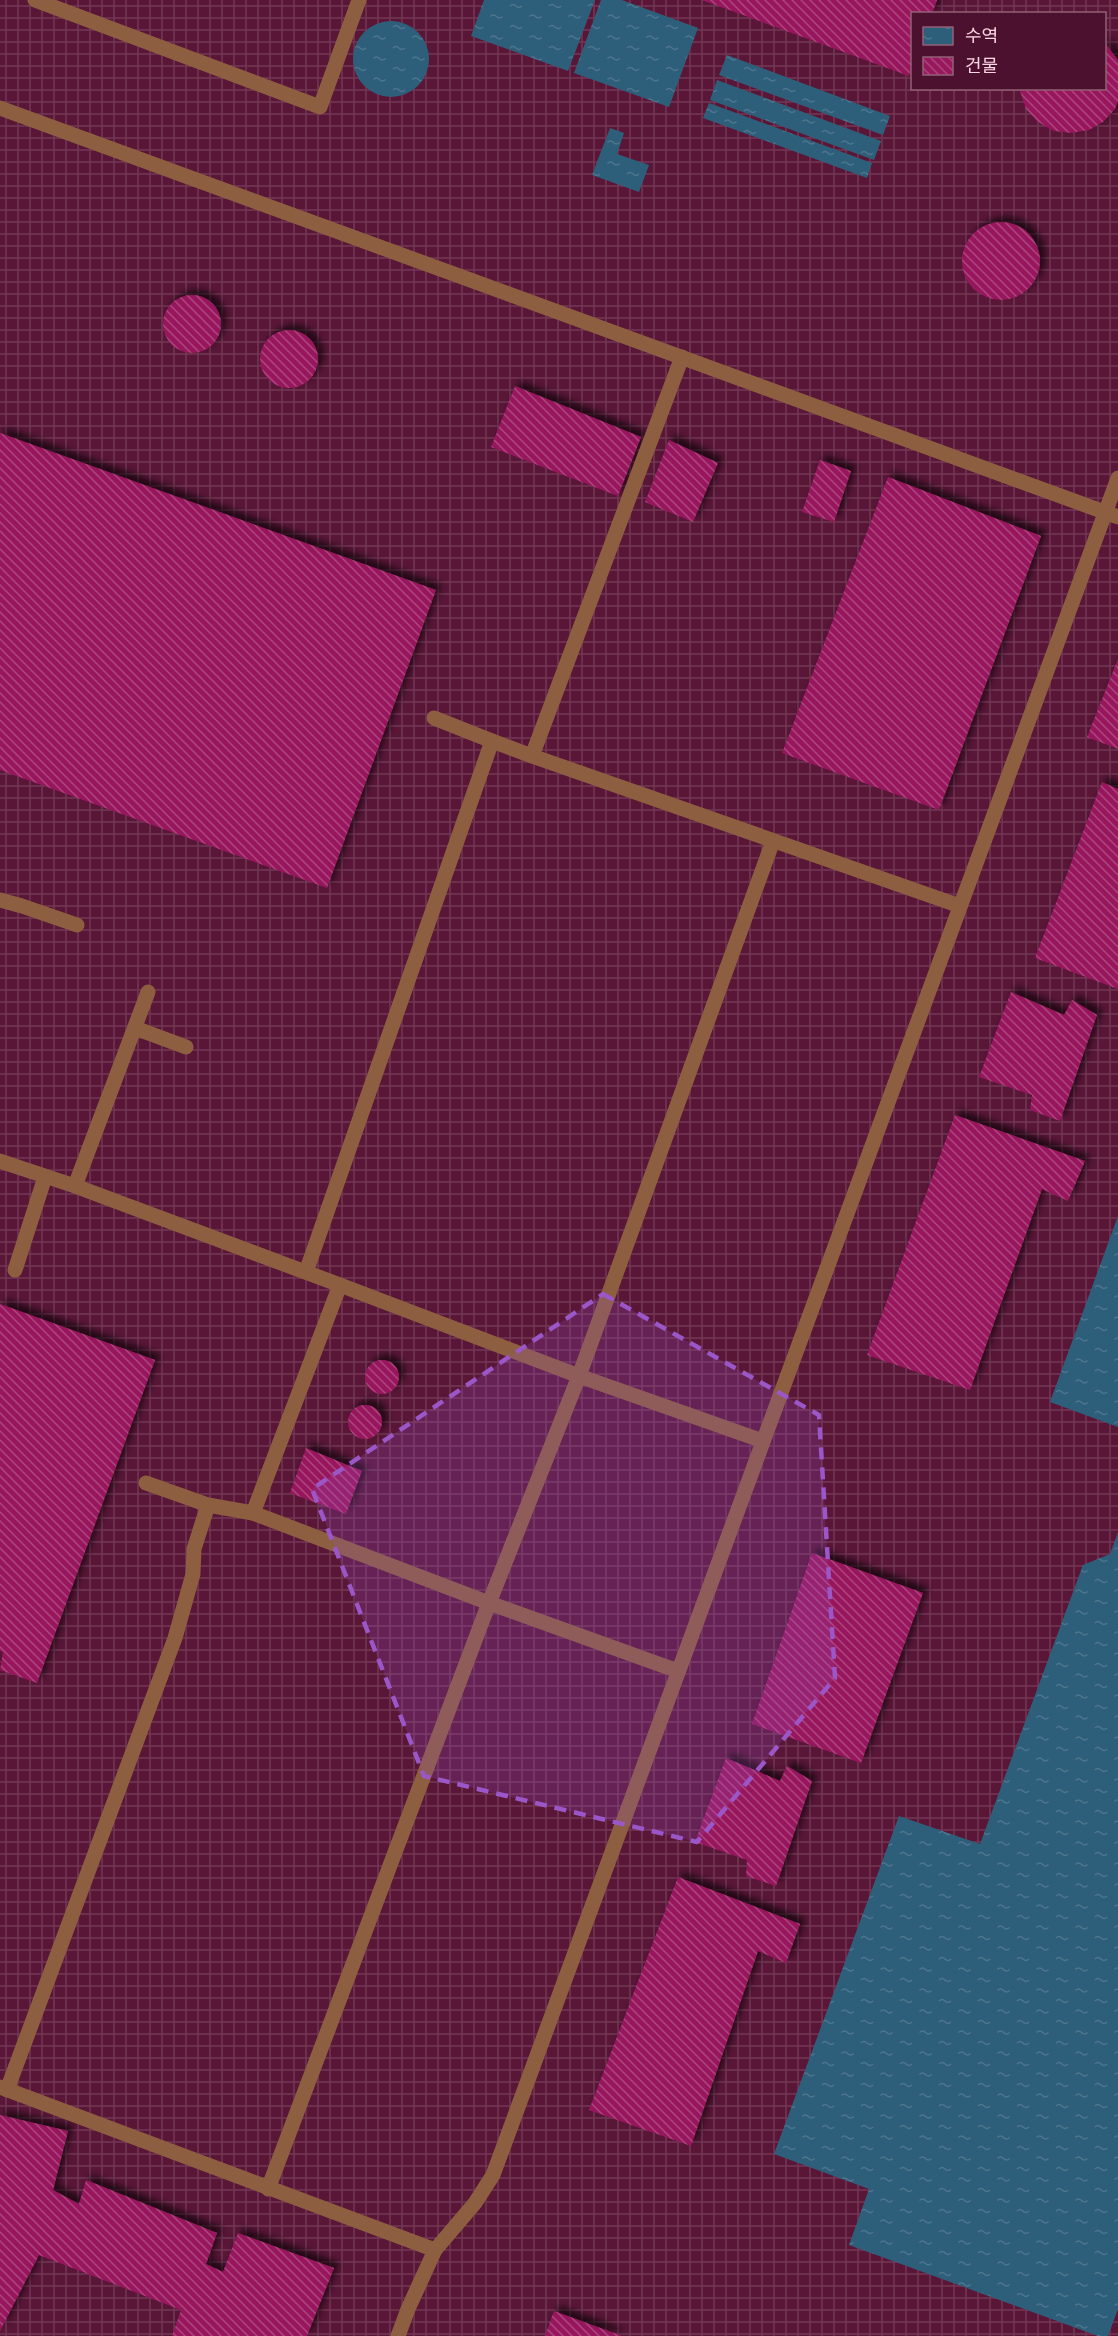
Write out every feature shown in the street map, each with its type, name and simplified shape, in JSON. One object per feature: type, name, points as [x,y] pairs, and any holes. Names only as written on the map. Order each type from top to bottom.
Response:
[{"type":"lane","points":[[35,0],[320,107],[359,0]]},
{"type":"lane","points":[[0,108],[1112,514]]},
{"type":"lane","points":[[532,756],[682,357]]},
{"type":"lane","points":[[398,2336],[435,2250],[475,2203],[493,2175],[960,906],[1112,514],[1118,478]]},
{"type":"lane","points":[[434,718],[532,756],[960,906]]},
{"type":"lane","points":[[306,1272],[492,741]]},
{"type":"lane","points":[[268,2189],[489,1603],[579,1376],[773,841]]},
{"type":"lane","points":[[0,900],[77,925]]},
{"type":"lane","points":[[75,1186],[148,992]]},
{"type":"lane","points":[[135,1028],[186,1047]]},
{"type":"lane","points":[[0,1161],[75,1186],[579,1376],[763,1441]]},
{"type":"lane","points":[[15,1270],[45,1177]]},
{"type":"lane","points":[[253,1513],[340,1285]]},
{"type":"lane","points":[[146,1483],[208,1505],[253,1513],[489,1603],[678,1671]]},
{"type":"lane","points":[[208,1505],[195,1549],[193,1574],[175,1638],[4,2089],[435,2250]]},
{"type":"highlighted area","points":[[603,1294],[819,1415],[835,1678],[697,1842],[424,1776],[312,1489]]},
{"type":"shaded area","points":[[0,0],[1118,0],[1118,2336],[0,2336]]},
{"type":"water","points":[[484,0],[595,0],[568,71],[471,36]]},
{"type":"water","points":[[601,0],[622,0],[698,28],[669,107],[574,73]]},
{"type":"water","points":[[391,21],[406,24],[418,32],[426,44],[429,59],[426,74],[418,86],[406,94],[391,97],[376,94],[364,86],[356,74],[353,59],[356,44],[364,32],[376,24]]},
{"type":"water","points":[[727,55],[890,116],[883,135],[719,75]]},
{"type":"water","points":[[717,80],[881,141],[874,160],[710,100]]},
{"type":"water","points":[[709,103],[872,163],[867,178],[703,118]]},
{"type":"water","points":[[610,128],[624,133],[617,154],[649,165],[639,192],[592,175]]},
{"type":"water","points":[[1118,1216],[1118,1427],[1050,1402]]},
{"type":"water","points":[[1118,1532],[1118,2309],[1108,2336],[1098,2336],[849,2245],[869,2189],[774,2154],[899,1816],[980,1844],[1083,1565],[1110,1554]]},
{"type":"building","points":[[702,0],[937,0],[933,12],[911,12],[909,76]]},
{"type":"building","points":[[1106,45],[1118,60],[1118,101],[1115,109],[1103,122],[1089,130],[1071,133],[1054,131],[1038,122],[1026,109],[1020,90],[1106,90]]},
{"type":"building","points":[[1001,222],[1016,225],[1029,233],[1037,246],[1040,261],[1037,276],[1029,289],[1016,297],[1001,300],[986,297],[973,289],[965,276],[962,261],[965,246],[973,233],[986,225]]},
{"type":"building","points":[[192,295],[203,297],[213,303],[219,313],[221,324],[219,335],[213,345],[203,351],[192,353],[181,351],[171,345],[165,335],[163,324],[165,313],[171,303],[181,297]]},
{"type":"building","points":[[289,330],[300,332],[310,338],[316,348],[318,359],[316,370],[310,380],[300,386],[289,388],[278,386],[268,380],[262,370],[260,359],[262,348],[268,338],[278,332]]},
{"type":"building","points":[[515,386],[641,437],[618,496],[491,447]]},
{"type":"building","points":[[0,433],[436,590],[327,888],[0,770]]},
{"type":"building","points":[[669,440],[718,463],[693,522],[645,502]]},
{"type":"building","points":[[820,460],[851,471],[834,522],[802,512]]},
{"type":"building","points":[[888,477],[1041,536],[939,810],[782,753]]},
{"type":"building","points":[[1118,659],[1118,749],[1087,737]]},
{"type":"building","points":[[1102,782],[1118,789],[1118,989],[1035,958]]},
{"type":"building","points":[[1011,992],[1064,1015],[1072,1000],[1097,1015],[1060,1121],[1030,1110],[1032,1095],[979,1077]]},
{"type":"building","points":[[955,1115],[1085,1161],[1068,1201],[1042,1189],[970,1390],[867,1355]]},
{"type":"building","points":[[0,1304],[155,1360],[37,1683],[0,1670],[3,1652],[0,1651]]},
{"type":"building","points":[[382,1360],[394,1365],[399,1377],[394,1389],[382,1394],[370,1389],[365,1377],[370,1365]]},
{"type":"building","points":[[365,1405],[377,1410],[382,1422],[377,1434],[365,1439],[353,1434],[348,1422],[353,1410]]},
{"type":"building","points":[[306,1448],[362,1471],[346,1514],[290,1493]]},
{"type":"building","points":[[812,1553],[923,1593],[861,1763],[752,1724]]},
{"type":"building","points":[[726,1758],[780,1781],[787,1766],[812,1781],[776,1886],[746,1876],[747,1860],[695,1842]]},
{"type":"building","points":[[678,1877],[800,1924],[786,1963],[758,1951],[691,2146],[589,2110]]},
{"type":"building","points":[[0,2115],[68,2131],[53,2190],[79,2204],[86,2180],[217,2233],[206,2264],[223,2272],[238,2233],[334,2268],[307,2336],[172,2336],[181,2310],[39,2255],[0,2331]]},
{"type":"building","points":[[554,2311],[622,2336],[545,2336]]}]
